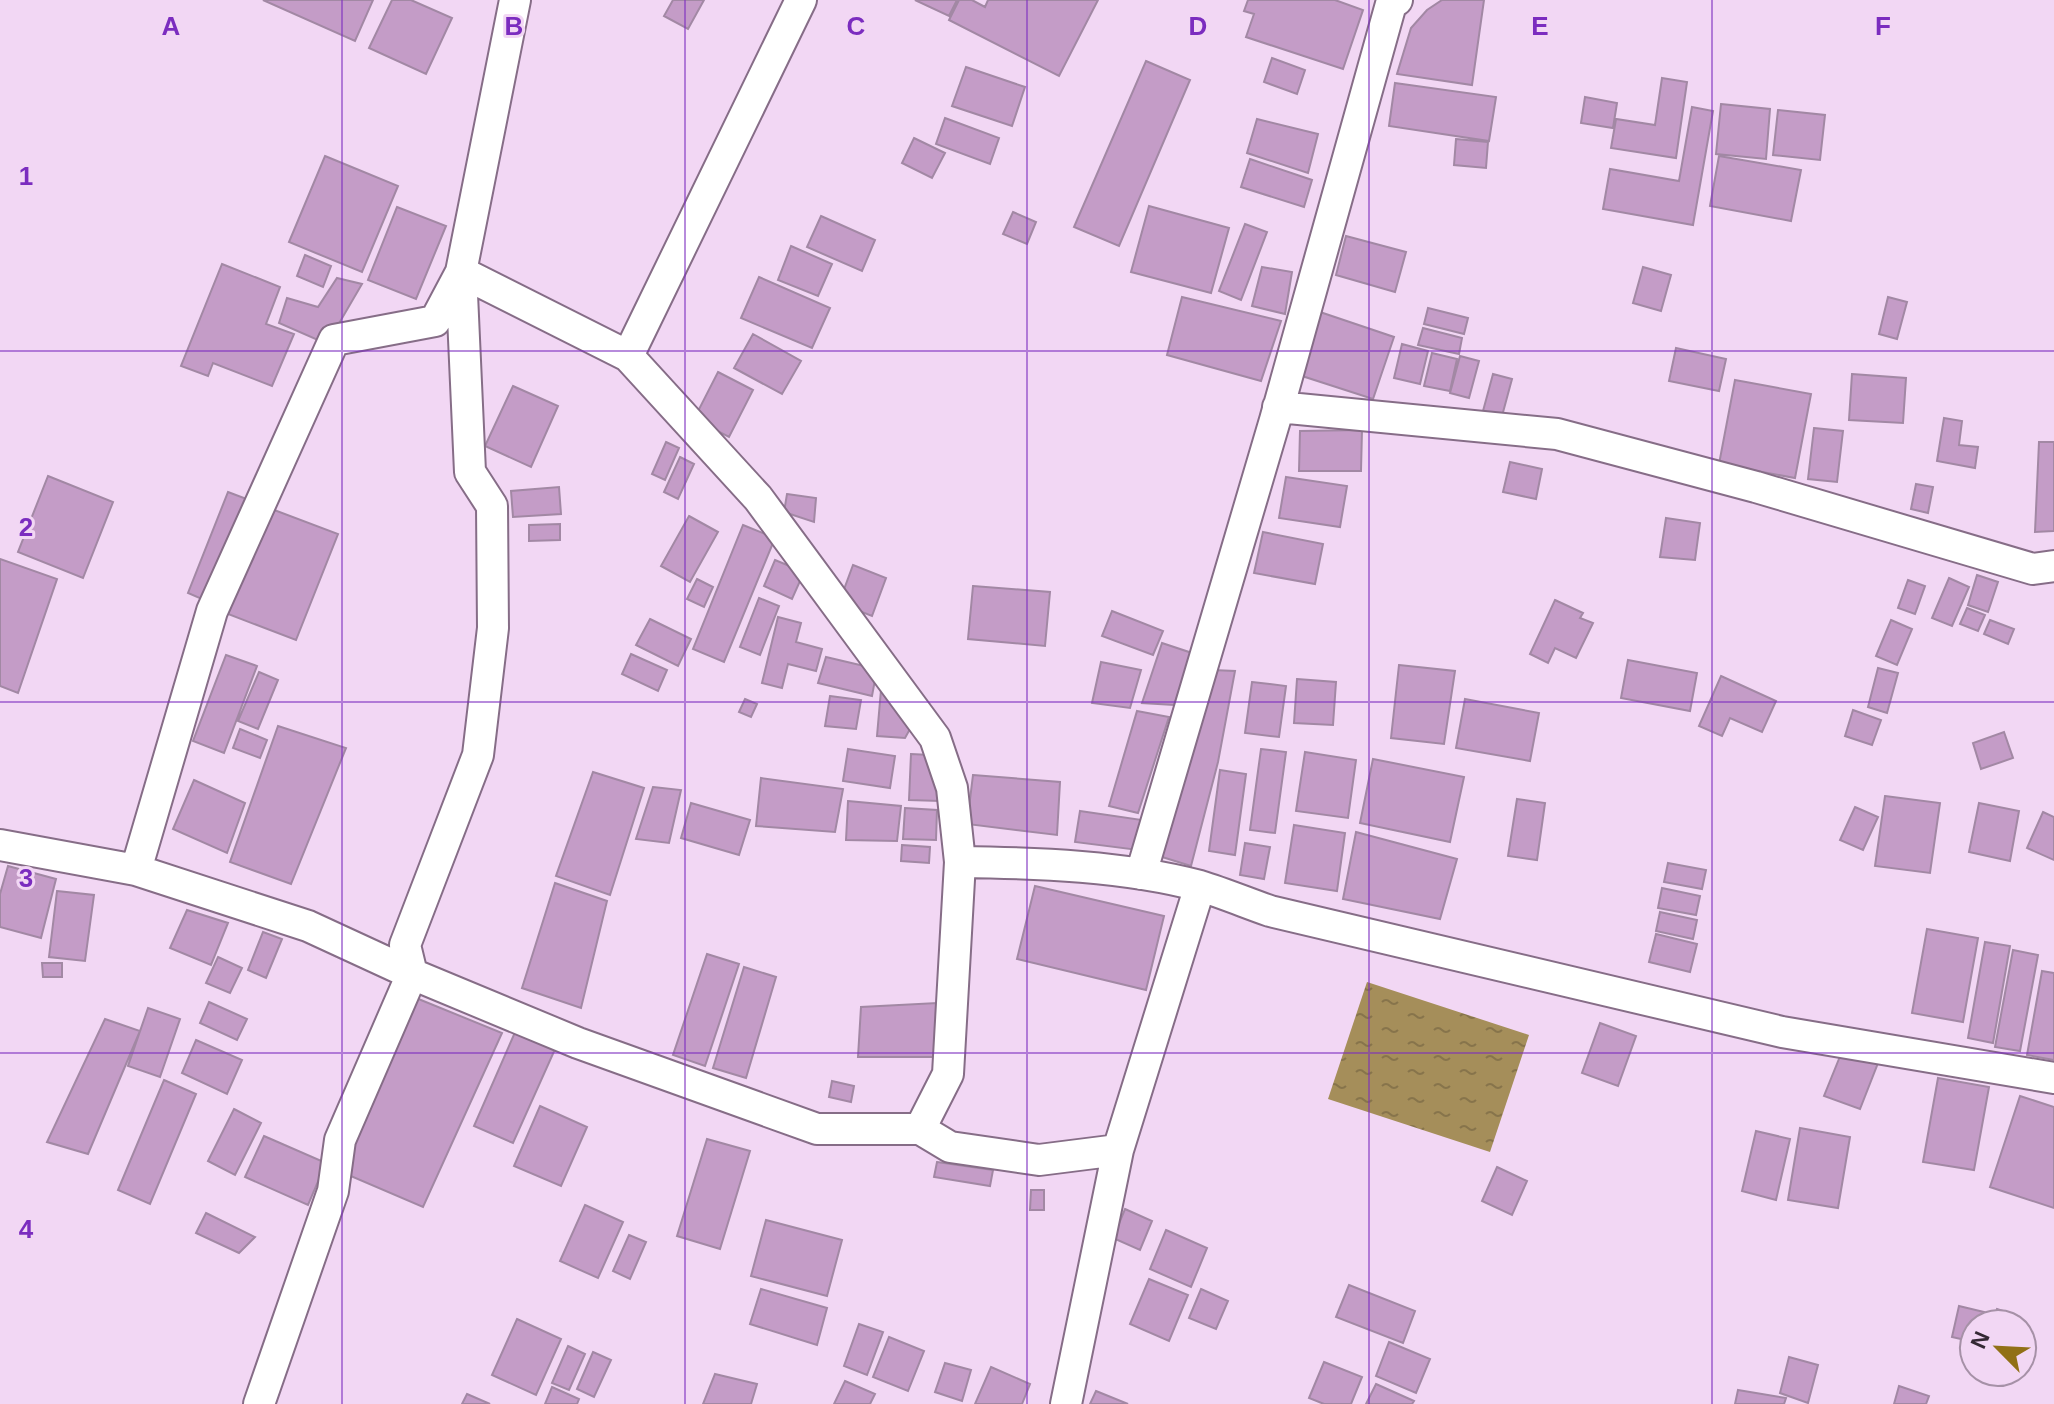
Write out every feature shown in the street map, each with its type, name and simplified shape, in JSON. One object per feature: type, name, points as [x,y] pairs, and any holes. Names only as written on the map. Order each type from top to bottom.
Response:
[{"type":"street","points":[[259,1404],[333,1191],[340,1140],[412,974],[405,945],[478,755],[493,628],[492,506],[470,472],[461,272],[515,0]]},
{"type":"street","points":[[628,356],[801,0]]},
{"type":"street","points":[[1141,874],[1393,1]]},
{"type":"street","points":[[461,272],[628,356],[758,498],[935,738],[952,788],[960,862],[948,1074],[920,1129]]},
{"type":"street","points":[[136,870],[212,611],[334,340],[435,321],[461,272]]},
{"type":"street","points":[[1278,407],[1557,434],[1756,487],[2033,569],[2054,566]]},
{"type":"street","points":[[0,845],[136,870],[308,926],[412,974],[578,1043],[817,1129],[920,1129],[950,1147],[1039,1160],[1118,1150]]},
{"type":"street","points":[[960,862],[1022,862],[1141,874],[1200,886],[1270,911],[1782,1032],[2054,1078]]},
{"type":"street","points":[[1066,1404],[1118,1150],[1200,886]]},
{"type":"water","points":[[1367,982],[1529,1035],[1490,1152],[1328,1099]]},
{"type":"building","points":[[263,0],[373,0],[355,41]]},
{"type":"building","points":[[392,0],[411,0],[452,18],[426,74],[369,48]]},
{"type":"building","points":[[673,0],[704,0],[688,29],[664,16]]},
{"type":"building","points":[[915,0],[957,0],[949,16]]},
{"type":"building","points":[[959,0],[972,0],[985,7],[988,0],[1098,0],[1059,76],[949,20]]},
{"type":"building","points":[[1248,0],[1335,0],[1363,10],[1343,69],[1246,37],[1254,14],[1244,11]]},
{"type":"building","points":[[1442,0],[1484,0],[1472,85],[1397,74],[1411,28],[1427,10]]},
{"type":"building","points":[[1272,58],[1305,70],[1297,94],[1264,82]]},
{"type":"building","points":[[1146,61],[1190,80],[1119,246],[1074,227]]},
{"type":"building","points":[[966,67],[1025,87],[1012,126],[952,106]]},
{"type":"building","points":[[1662,78],[1687,82],[1676,158],[1611,148],[1616,119],[1655,125]]},
{"type":"building","points":[[1395,83],[1496,97],[1489,141],[1389,126]]},
{"type":"building","points":[[1585,97],[1617,103],[1613,128],[1581,123]]},
{"type":"building","points":[[1721,104],[1770,109],[1766,159],[1716,154]]},
{"type":"building","points":[[1692,107],[1713,111],[1693,225],[1603,209],[1610,169],[1679,181]]},
{"type":"building","points":[[1778,110],[1825,115],[1820,160],[1773,155]]},
{"type":"building","points":[[945,118],[999,138],[990,164],[936,144]]},
{"type":"building","points":[[1257,119],[1318,134],[1308,173],[1247,153]]},
{"type":"building","points":[[914,138],[945,153],[932,178],[902,163]]},
{"type":"building","points":[[1456,139],[1488,142],[1486,168],[1454,165]]},
{"type":"building","points":[[325,156],[398,186],[362,272],[289,242]]},
{"type":"building","points":[[1719,156],[1801,170],[1791,221],[1710,206]]},
{"type":"building","points":[[1250,159],[1312,180],[1304,207],[1241,187]]},
{"type":"building","points":[[1149,206],[1229,228],[1211,293],[1131,272]]},
{"type":"building","points":[[397,207],[446,226],[416,299],[368,280]]},
{"type":"building","points":[[1013,212],[1036,222],[1027,244],[1003,234]]},
{"type":"building","points":[[821,216],[875,240],[862,271],[807,247]]},
{"type":"building","points":[[1245,224],[1267,232],[1241,300],[1219,291]]},
{"type":"building","points":[[1346,236],[1406,252],[1395,292],[1336,275]]},
{"type":"building","points":[[791,246],[832,264],[818,296],[778,280]]},
{"type":"building","points":[[305,255],[331,266],[323,287],[297,276]]},
{"type":"building","points":[[222,264],[280,287],[266,324],[294,334],[272,386],[213,363],[208,376],[181,366]]},
{"type":"building","points":[[1262,267],[1292,272],[1285,314],[1252,306]]},
{"type":"building","points":[[1643,267],[1671,275],[1661,311],[1633,303]]},
{"type":"building","points":[[759,277],[830,308],[812,348],[741,318]]},
{"type":"building","points":[[337,278],[362,284],[327,344],[279,323],[287,298],[318,307]]},
{"type":"building","points":[[1182,297],[1281,321],[1261,381],[1167,355]]},
{"type":"building","points":[[1888,297],[1907,302],[1897,339],[1879,334]]},
{"type":"building","points":[[1428,308],[1468,318],[1464,334],[1424,324]]},
{"type":"building","points":[[1320,312],[1394,337],[1373,399],[1299,375]]},
{"type":"building","points":[[1423,328],[1462,338],[1459,354],[1418,345]]},
{"type":"building","points":[[753,334],[801,361],[782,394],[734,368]]},
{"type":"building","points":[[1402,344],[1428,351],[1420,384],[1394,378]]},
{"type":"building","points":[[1676,348],[1726,359],[1719,391],[1669,381]]},
{"type":"building","points":[[1432,353],[1457,359],[1450,391],[1424,386]]},
{"type":"building","points":[[1460,356],[1479,361],[1469,398],[1450,393]]},
{"type":"building","points":[[718,372],[753,390],[729,437],[694,419]]},
{"type":"building","points":[[1493,374],[1512,379],[1502,416],[1483,411]]},
{"type":"building","points":[[1852,374],[1906,378],[1903,423],[1849,420]]},
{"type":"building","points":[[1735,380],[1811,394],[1795,478],[1719,464]]},
{"type":"building","points":[[513,386],[558,406],[531,467],[485,446]]},
{"type":"building","points":[[1944,418],[1962,421],[1959,445],[1978,447],[1975,468],[1937,461]]},
{"type":"building","points":[[1814,428],[1843,431],[1837,482],[1808,479]]},
{"type":"building","points":[[1362,430],[1361,471],[1299,471],[1300,431]]},
{"type":"building","points":[[666,442],[679,448],[665,480],[652,474]]},
{"type":"building","points":[[2039,442],[2054,442],[2054,531],[2035,532]]},
{"type":"building","points":[[680,457],[694,464],[678,499],[664,492]]},
{"type":"building","points":[[1510,462],[1542,469],[1536,499],[1503,492]]},
{"type":"building","points":[[48,476],[113,502],[83,578],[18,552]]},
{"type":"building","points":[[1286,477],[1347,486],[1340,527],[1279,518]]},
{"type":"building","points":[[1916,484],[1933,487],[1928,513],[1911,509]]},
{"type":"building","points":[[559,487],[561,514],[513,517],[511,491]]},
{"type":"building","points":[[228,492],[252,501],[211,603],[188,593]]},
{"type":"building","points":[[787,494],[816,498],[814,522],[784,512]]},
{"type":"building","points":[[269,508],[338,534],[296,640],[228,614]]},
{"type":"building","points":[[689,516],[718,532],[690,582],[661,566]]},
{"type":"building","points":[[1666,518],[1700,523],[1695,560],[1660,557]]},
{"type":"building","points":[[560,524],[560,540],[529,541],[529,525]]},
{"type":"building","points":[[743,525],[775,538],[724,662],[693,649]]},
{"type":"building","points":[[1263,532],[1323,544],[1315,584],[1254,573]]},
{"type":"building","points":[[0,559],[57,579],[18,693],[0,686]]},
{"type":"building","points":[[775,560],[804,572],[792,599],[764,586]]},
{"type":"building","points":[[853,565],[886,578],[872,616],[839,603]]},
{"type":"building","points":[[1977,575],[1998,582],[1988,612],[1968,605]]},
{"type":"building","points":[[1949,578],[1969,587],[1952,626],[1932,618]]},
{"type":"building","points":[[697,579],[713,587],[704,607],[687,599]]},
{"type":"building","points":[[1908,580],[1925,586],[1915,614],[1898,608]]},
{"type":"building","points":[[973,586],[1050,592],[1045,646],[968,639]]},
{"type":"building","points":[[759,598],[779,606],[760,655],[740,647]]},
{"type":"building","points":[[1555,600],[1583,613],[1580,618],[1593,623],[1576,658],[1555,648],[1548,663],[1530,654]]},
{"type":"building","points":[[1967,608],[1985,615],[1978,631],[1960,624]]},
{"type":"building","points":[[1112,611],[1163,631],[1153,655],[1102,636]]},
{"type":"building","points":[[778,617],[801,623],[796,642],[822,649],[816,671],[788,664],[782,688],[762,683]]},
{"type":"building","points":[[650,619],[691,639],[678,666],[636,645]]},
{"type":"building","points":[[1891,620],[1912,629],[1897,665],[1876,656]]},
{"type":"building","points":[[1990,620],[2014,629],[2008,644],[1984,634]]},
{"type":"building","points":[[1162,643],[1192,653],[1174,705],[1142,703]]},
{"type":"building","points":[[631,654],[667,670],[658,691],[622,674]]},
{"type":"building","points":[[226,655],[257,666],[224,753],[193,741]]},
{"type":"building","points":[[826,657],[877,669],[872,696],[818,683]]},
{"type":"building","points":[[1628,660],[1697,673],[1690,711],[1621,698]]},
{"type":"building","points":[[1101,662],[1141,670],[1130,708],[1092,703]]},
{"type":"building","points":[[1399,665],[1455,671],[1444,744],[1391,738]]},
{"type":"building","points":[[1878,668],[1898,673],[1887,713],[1868,707]]},
{"type":"building","points":[[1212,670],[1235,671],[1218,762],[1191,866],[1159,856]]},
{"type":"building","points":[[259,672],[278,680],[258,729],[238,721]]},
{"type":"building","points":[[1721,676],[1776,701],[1762,732],[1730,718],[1722,736],[1699,726]]},
{"type":"building","points":[[1297,679],[1336,682],[1333,725],[1294,723]]},
{"type":"building","points":[[1252,682],[1286,686],[1279,737],[1245,733]]},
{"type":"building","points":[[881,690],[915,720],[905,738],[877,736]]},
{"type":"building","points":[[830,696],[861,700],[856,729],[825,726]]},
{"type":"building","points":[[745,699],[757,704],[751,717],[739,712]]},
{"type":"building","points":[[1465,699],[1539,713],[1530,761],[1456,748]]},
{"type":"building","points":[[1853,710],[1881,720],[1872,745],[1845,736]]},
{"type":"building","points":[[1137,711],[1169,717],[1138,813],[1109,806]]},
{"type":"building","points":[[278,726],[346,748],[291,884],[230,862]]},
{"type":"building","points":[[240,729],[267,740],[260,758],[233,748]]},
{"type":"building","points":[[2004,732],[2013,758],[1981,769],[1973,743]]},
{"type":"building","points":[[848,749],[895,756],[890,788],[843,781]]},
{"type":"building","points":[[1261,749],[1286,752],[1275,833],[1250,830]]},
{"type":"building","points":[[1305,752],[1356,760],[1348,818],[1296,811]]},
{"type":"building","points":[[911,754],[930,755],[940,801],[909,800]]},
{"type":"building","points":[[1373,759],[1464,777],[1450,842],[1360,823]]},
{"type":"building","points":[[1220,770],[1246,774],[1235,855],[1209,851]]},
{"type":"building","points":[[593,772],[644,788],[610,895],[556,876]]},
{"type":"building","points":[[973,775],[1060,782],[1057,835],[967,824]]},
{"type":"building","points":[[761,778],[843,789],[835,832],[756,826]]},
{"type":"building","points":[[194,780],[245,803],[227,853],[173,829]]},
{"type":"building","points":[[653,787],[681,790],[669,843],[636,839]]},
{"type":"building","points":[[1885,796],[1940,803],[1930,873],[1875,866]]},
{"type":"building","points":[[1517,799],[1545,803],[1537,860],[1508,856]]},
{"type":"building","points":[[848,801],[901,806],[897,841],[846,840]]},
{"type":"building","points":[[691,803],[750,820],[739,855],[681,838]]},
{"type":"building","points":[[1979,803],[2019,811],[2010,861],[1969,852]]},
{"type":"building","points":[[1855,807],[1878,817],[1863,850],[1840,840]]},
{"type":"building","points":[[905,808],[937,810],[936,840],[903,839]]},
{"type":"building","points":[[1080,811],[1142,820],[1138,850],[1075,842]]},
{"type":"building","points":[[2043,812],[2054,817],[2054,860],[2027,848]]},
{"type":"building","points":[[1294,825],[1345,833],[1337,891],[1285,883]]},
{"type":"building","points":[[1356,832],[1457,859],[1440,919],[1343,899]]},
{"type":"building","points":[[1245,843],[1270,847],[1264,879],[1240,875]]},
{"type":"building","points":[[902,845],[930,847],[929,863],[901,861]]},
{"type":"building","points":[[1668,863],[1706,870],[1702,889],[1664,882]]},
{"type":"building","points":[[8,866],[56,879],[41,938],[0,927],[0,894]]},
{"type":"building","points":[[555,883],[607,901],[581,1008],[522,988]]},
{"type":"building","points":[[1035,886],[1164,916],[1146,990],[1017,959]]},
{"type":"building","points":[[1662,888],[1700,896],[1696,915],[1658,908]]},
{"type":"building","points":[[57,891],[94,895],[85,961],[49,957]]},
{"type":"building","points":[[187,910],[228,923],[211,965],[170,948]]},
{"type":"building","points":[[1660,912],[1697,920],[1693,939],[1656,931]]},
{"type":"building","points":[[1927,929],[1978,938],[1963,1022],[1912,1013]]},
{"type":"building","points":[[263,932],[282,939],[266,978],[248,970]]},
{"type":"building","points":[[1656,934],[1697,944],[1690,972],[1649,962]]},
{"type":"building","points":[[1985,942],[2010,946],[1993,1043],[1968,1038]]},
{"type":"building","points":[[2013,950],[2038,955],[2020,1051],[1995,1047]]},
{"type":"building","points":[[707,954],[739,964],[705,1066],[673,1055]]},
{"type":"building","points":[[218,957],[242,968],[230,993],[206,983]]},
{"type":"building","points":[[42,963],[62,963],[62,977],[43,977]]},
{"type":"building","points":[[744,967],[776,977],[746,1078],[713,1068]]},
{"type":"building","points":[[2042,971],[2054,973],[2054,1060],[2027,1055]]},
{"type":"building","points":[[416,998],[502,1033],[423,1207],[339,1171]]},
{"type":"building","points":[[209,1002],[247,1019],[237,1040],[200,1023]]},
{"type":"building","points":[[937,1003],[936,1057],[858,1057],[861,1007]]},
{"type":"building","points":[[148,1008],[180,1019],[160,1077],[128,1066]]},
{"type":"building","points":[[105,1019],[140,1031],[88,1154],[47,1142]]},
{"type":"building","points":[[1600,1023],[1636,1036],[1618,1086],[1582,1073]]},
{"type":"building","points":[[516,1030],[556,1047],[513,1143],[474,1126]]},
{"type":"building","points":[[196,1040],[242,1060],[227,1094],[182,1073]]},
{"type":"building","points":[[1843,1049],[1878,1063],[1860,1109],[1824,1096]]},
{"type":"building","points":[[1938,1078],[1989,1087],[1974,1170],[1923,1162]]},
{"type":"building","points":[[164,1080],[196,1094],[150,1204],[118,1190]]},
{"type":"building","points":[[832,1081],[854,1086],[851,1102],[829,1097]]},
{"type":"building","points":[[2020,1096],[2054,1107],[2054,1208],[1990,1187]]},
{"type":"building","points":[[540,1106],[587,1127],[561,1186],[514,1166]]},
{"type":"building","points":[[234,1109],[261,1123],[235,1175],[208,1161]]},
{"type":"building","points":[[1800,1128],[1850,1137],[1838,1208],[1788,1200]]},
{"type":"building","points":[[1756,1131],[1790,1139],[1776,1200],[1742,1191]]},
{"type":"building","points":[[264,1136],[326,1163],[308,1205],[245,1177]]},
{"type":"building","points":[[707,1139],[750,1151],[720,1249],[677,1236]]},
{"type":"building","points":[[937,1162],[993,1170],[990,1186],[934,1177]]},
{"type":"building","points":[[1497,1167],[1527,1181],[1512,1215],[1482,1201]]},
{"type":"building","points":[[1031,1190],[1044,1190],[1044,1210],[1030,1210]]},
{"type":"building","points":[[585,1205],[623,1222],[598,1278],[560,1261]]},
{"type":"building","points":[[1125,1209],[1152,1221],[1140,1250],[1113,1238]]},
{"type":"building","points":[[206,1213],[255,1237],[239,1253],[196,1233]]},
{"type":"building","points":[[766,1220],[842,1240],[827,1296],[751,1276]]},
{"type":"building","points":[[1166,1230],[1207,1248],[1191,1287],[1150,1269]]},
{"type":"building","points":[[629,1235],[646,1242],[630,1279],[613,1271]]},
{"type":"building","points":[[1149,1279],[1188,1295],[1169,1341],[1130,1324]]},
{"type":"building","points":[[1349,1285],[1415,1311],[1403,1343],[1336,1317]]},
{"type":"building","points":[[761,1289],[827,1308],[817,1345],[750,1324]]},
{"type":"building","points":[[1201,1289],[1228,1301],[1216,1329],[1189,1318]]},
{"type":"building","points":[[1958,1310],[1958,1338],[1952,1337]]},
{"type":"building","points":[[517,1319],[561,1339],[536,1395],[492,1375]]},
{"type":"building","points":[[859,1324],[883,1332],[867,1375],[844,1366]]},
{"type":"building","points":[[889,1337],[924,1351],[908,1391],[873,1377]]},
{"type":"building","points":[[1389,1342],[1430,1359],[1416,1393],[1376,1376]]},
{"type":"building","points":[[568,1346],[585,1354],[569,1390],[552,1383]]},
{"type":"building","points":[[593,1352],[611,1360],[594,1397],[577,1389]]},
{"type":"building","points":[[1789,1357],[1818,1365],[1808,1403],[1780,1393]]},
{"type":"building","points":[[1324,1362],[1362,1377],[1351,1404],[1324,1404],[1309,1398]]},
{"type":"building","points":[[945,1363],[971,1370],[962,1401],[935,1392]]},
{"type":"building","points":[[991,1367],[1030,1384],[1022,1404],[975,1404]]},
{"type":"building","points":[[715,1374],[757,1384],[751,1404],[703,1404]]},
{"type":"building","points":[[845,1381],[875,1394],[870,1404],[834,1404]]},
{"type":"building","points":[[1376,1384],[1414,1401],[1412,1404],[1366,1404]]},
{"type":"building","points":[[1899,1386],[1929,1396],[1926,1404],[1894,1404]]},
{"type":"building","points":[[552,1387],[579,1399],[577,1404],[545,1404]]},
{"type":"building","points":[[1738,1390],[1786,1398],[1784,1404],[1735,1404]]},
{"type":"building","points":[[1096,1391],[1128,1404],[1090,1404]]},
{"type":"building","points":[[467,1394],[490,1404],[462,1404]]}]
